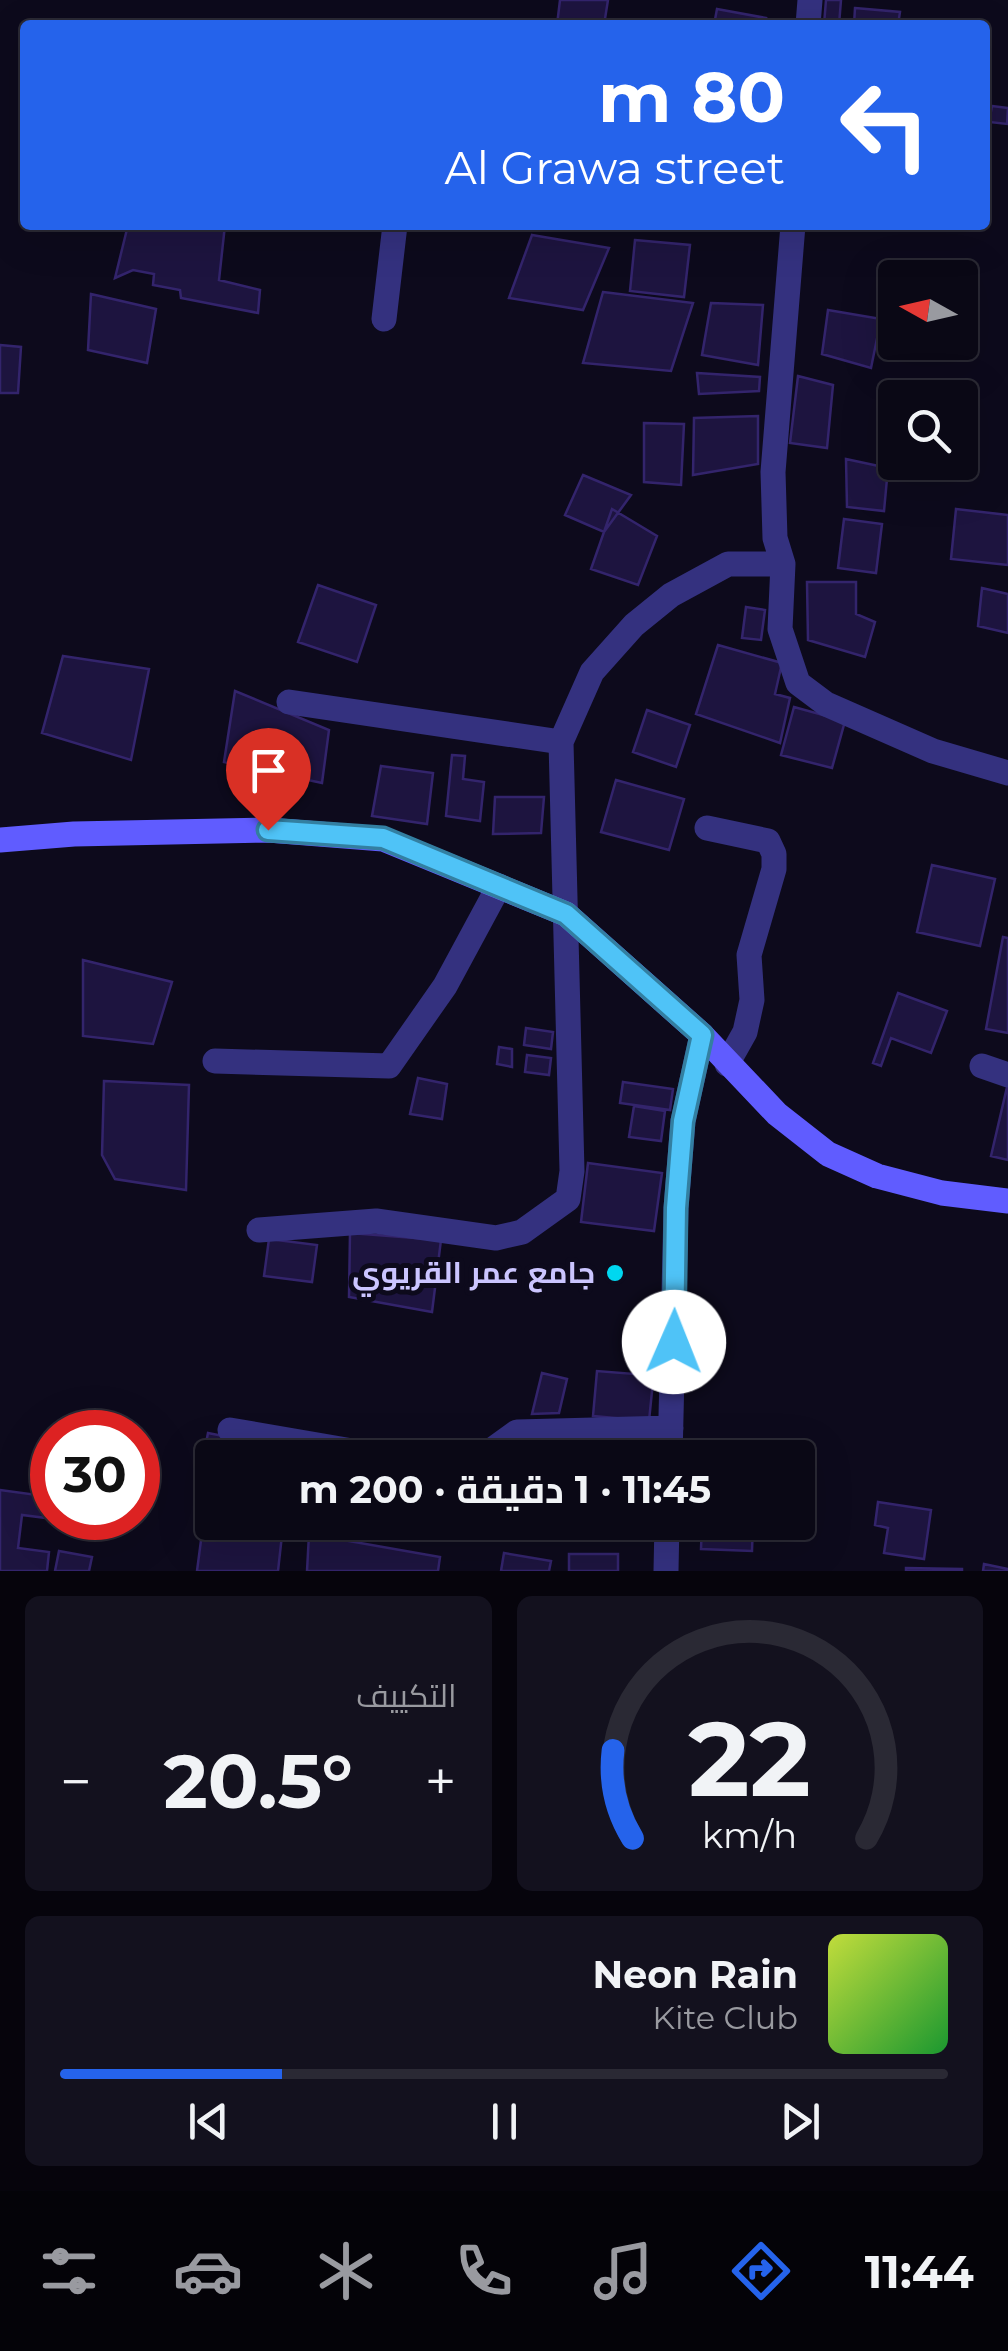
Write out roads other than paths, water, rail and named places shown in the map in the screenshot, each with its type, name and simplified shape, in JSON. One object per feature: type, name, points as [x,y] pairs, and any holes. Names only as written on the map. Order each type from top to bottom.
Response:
[{"type":"street","points":[[384,320],[394,230]]},
{"type":"street","points":[[793,230],[773,472],[775,538],[783,564],[780,629],[798,683],[826,704],[916,744],[1008,774]]},
{"type":"street","points":[[258,1230],[376,1221],[510,1237],[568,1199],[572,1170],[561,742],[592,672],[634,625],[659,605],[728,564],[783,564]]},
{"type":"street","points":[[288,702],[561,742]]},
{"type":"street","points":[[708,828],[768,841],[774,854],[774,869],[749,955],[752,1000],[745,1032],[727,1064]]},
{"type":"street","points":[[0,840],[74,834],[268,830],[383,838],[566,914],[702,1035],[777,1114],[828,1154],[877,1176],[942,1193],[1008,1201]]},
{"type":"street","points":[[214,1061],[390,1066],[445,986],[499,886]]},
{"type":"street","points":[[671,1440],[676,1208],[683,1121],[702,1035]]},
{"type":"street","points":[[982,1066],[1008,1075]]},
{"type":"street","points":[[506,1440],[517,1432],[671,1428]]},
{"type":"street","points":[[230,1430],[288,1440]]},
{"type":"street","points":[[666,1571],[667,1540]]},
{"type":"place","name":"جامع عمر القريوي","points":[[615,1273]]}]
